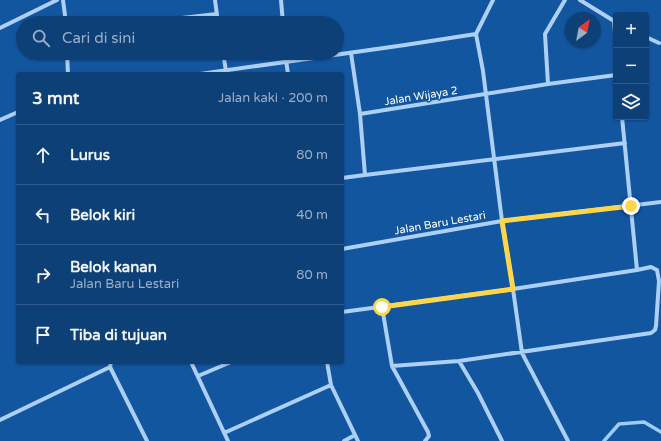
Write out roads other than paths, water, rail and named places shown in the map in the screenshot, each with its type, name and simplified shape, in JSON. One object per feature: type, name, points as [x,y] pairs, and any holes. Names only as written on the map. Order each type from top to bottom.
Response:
[{"type":"street","points":[[24,16],[57,0]]},
{"type":"street","points":[[63,0],[65,16]]},
{"type":"street","points":[[199,16],[217,14],[215,0]]},
{"type":"street","points":[[281,0],[282,16]]},
{"type":"street","points":[[493,0],[476,34],[483,71],[502,221],[522,353],[568,441]]},
{"type":"street","points":[[548,84],[545,34],[565,0]]},
{"type":"street","points":[[580,0],[613,20]]},
{"type":"street","points":[[0,28],[16,20]]},
{"type":"street","points":[[344,54],[476,34]]},
{"type":"street","points":[[649,38],[659,43]]},
{"type":"street","points":[[350,53],[360,114],[364,175]]},
{"type":"street","points":[[67,60],[68,72]]},
{"type":"street","points":[[224,60],[226,71]]},
{"type":"street","points":[[217,72],[300,60]]},
{"type":"street","points":[[286,62],[288,72]]},
{"type":"street","name":"Jalan Wijaya 2","points":[[360,114],[548,84],[613,75]]},
{"type":"street","points":[[0,120],[16,113]]},
{"type":"street","points":[[622,120],[637,270]]},
{"type":"street","points":[[344,178],[625,143]]},
{"type":"street","name":"Jalan Baru Lestari","points":[[344,249],[502,221],[661,202]]},
{"type":"street","points":[[344,312],[513,289],[651,268],[656,269],[660,281],[659,320],[655,330],[651,333],[522,353],[459,361],[392,366]]},
{"type":"street","points":[[382,307],[392,366],[428,432],[429,436],[424,441]]},
{"type":"street","points":[[459,361],[478,393],[502,441]]},
{"type":"street","points":[[111,364],[110,367],[146,441]]},
{"type":"street","points":[[192,364],[228,441]]},
{"type":"street","points":[[198,376],[226,364]]},
{"type":"street","points":[[327,364],[331,385],[358,441]]},
{"type":"street","points":[[0,420],[110,367]]},
{"type":"street","points":[[224,433],[331,385]]},
{"type":"street","points":[[344,441],[355,435]]},
{"type":"waterway","points":[[604,441],[619,424],[644,422],[661,432]]}]
